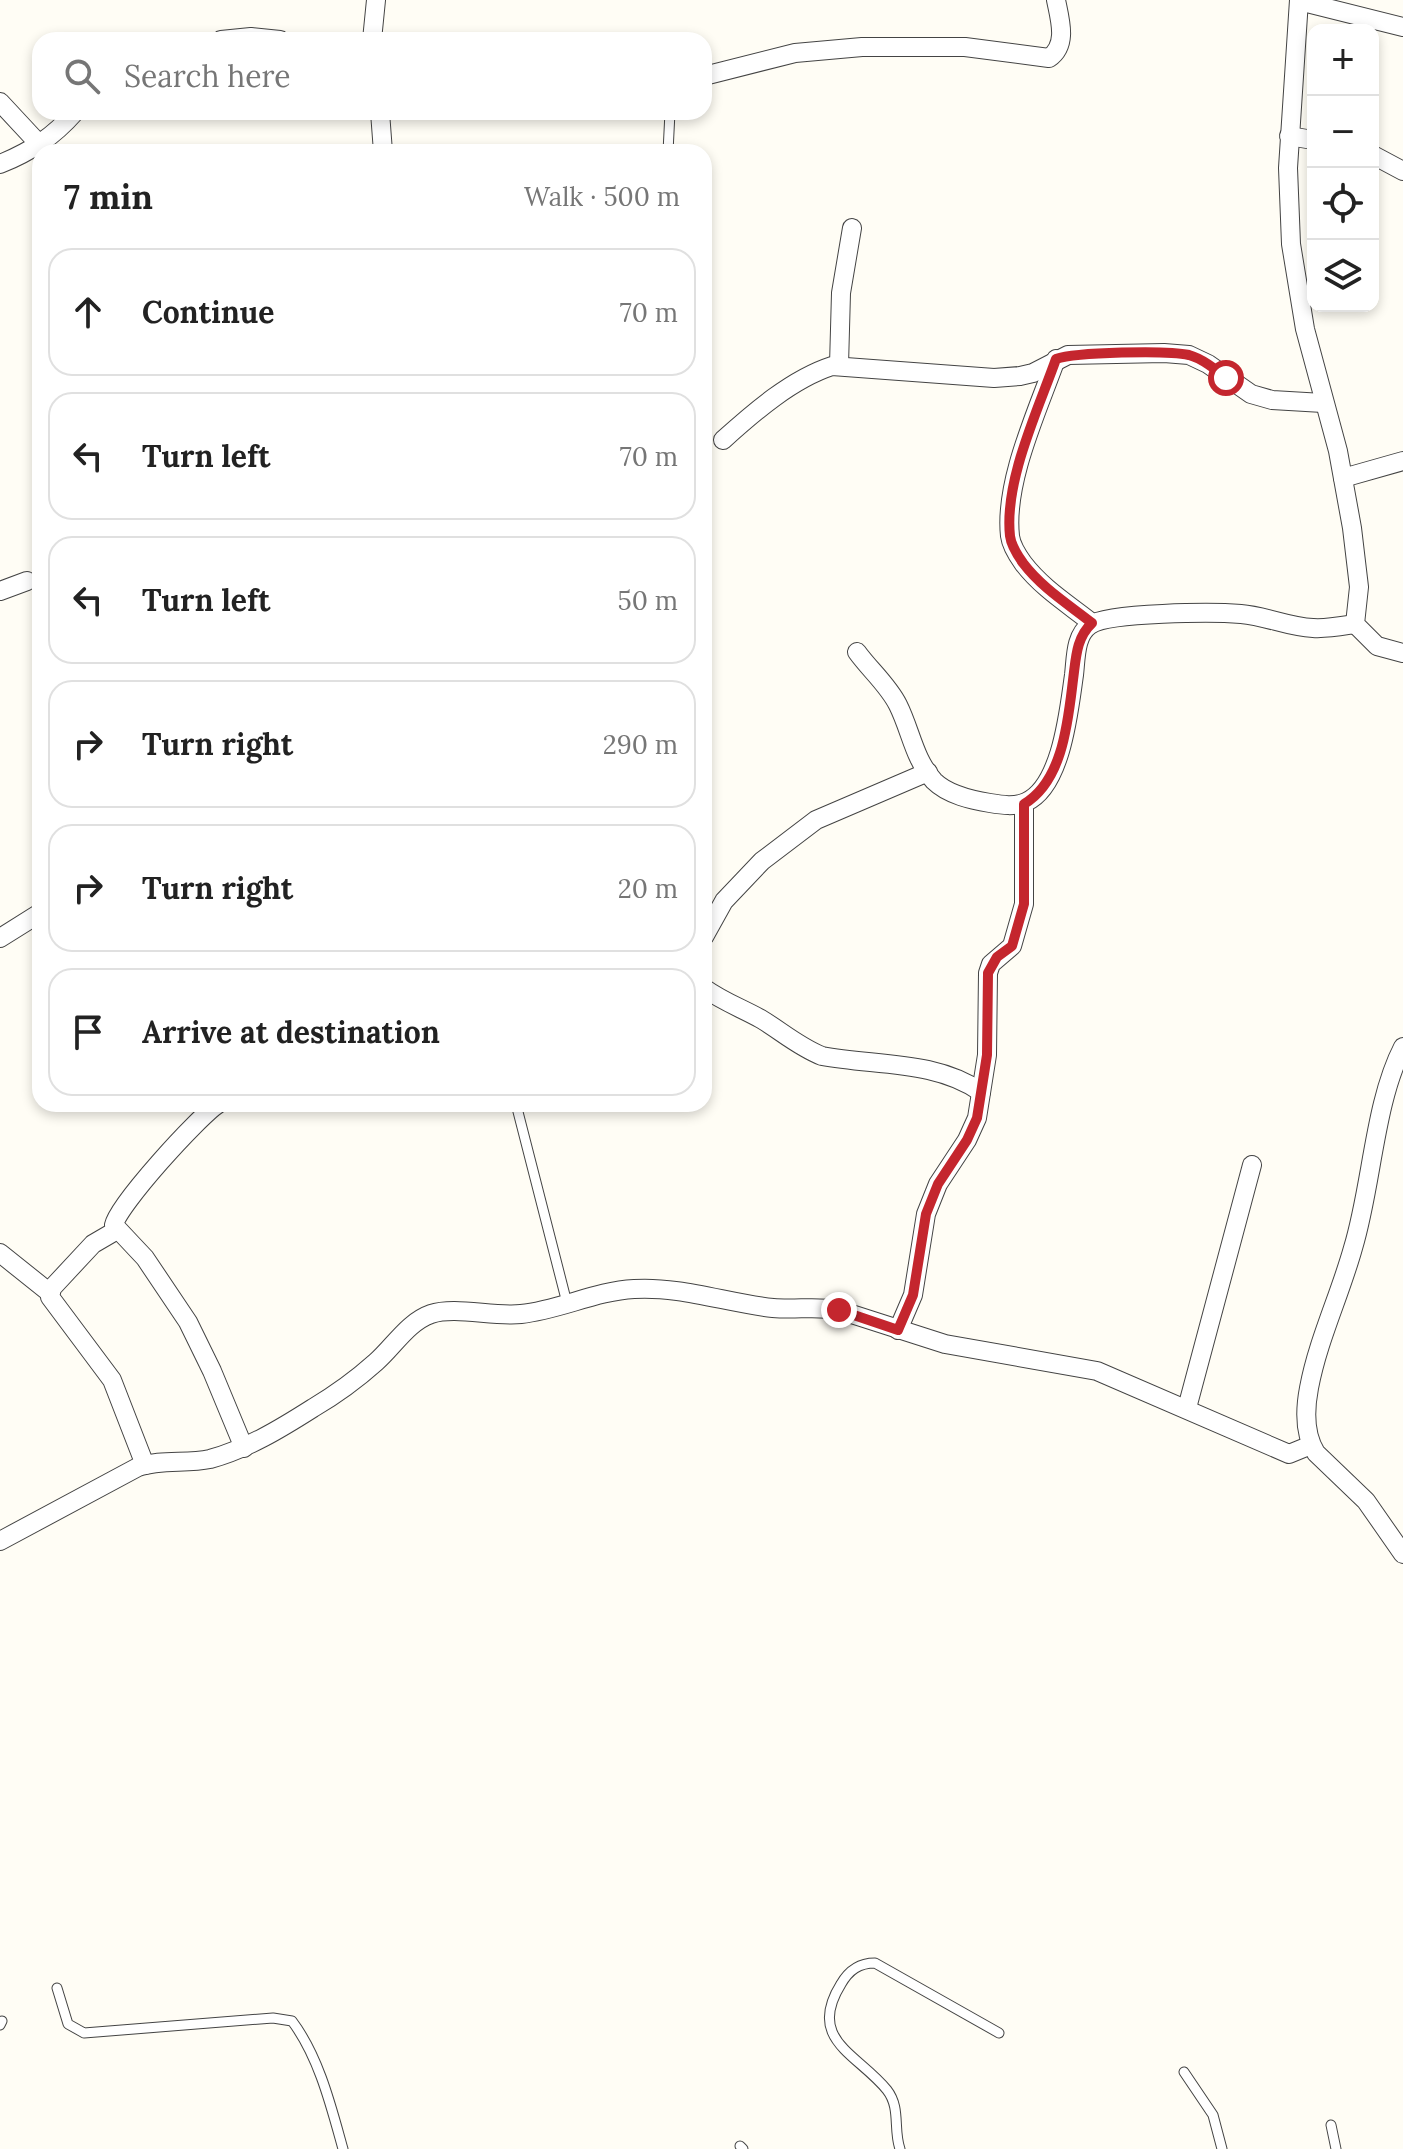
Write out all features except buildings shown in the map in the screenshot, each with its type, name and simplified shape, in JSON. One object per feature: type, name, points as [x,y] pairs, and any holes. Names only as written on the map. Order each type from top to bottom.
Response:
[{"type":"street","points":[[373,32],[376,0]]},
{"type":"street","points":[[712,74],[795,53],[862,47],[965,47],[1049,58],[1057,53],[1061,44],[1056,0]]},
{"type":"street","points":[[1355,624],[1359,587],[1343,478],[1305,329],[1291,244],[1289,136],[1299,1],[1403,27]]},
{"type":"street","points":[[0,102],[39,144]]},
{"type":"street","points":[[41,144],[67,120]]},
{"type":"street","points":[[381,120],[382,144]]},
{"type":"street","points":[[1289,136],[1307,139]]},
{"type":"street","points":[[0,164],[32,149]]},
{"type":"street","points":[[1379,158],[1403,171]]},
{"type":"street","points":[[839,365],[841,293],[852,228]]},
{"type":"street","points":[[723,440],[749,416],[789,388],[819,370],[839,365],[994,378],[1020,376],[1056,359],[1083,354],[1189,355],[1208,364],[1251,394],[1272,400],[1323,403]]},
{"type":"street","points":[[1056,359],[1019,464],[1010,511],[1010,539],[1021,561],[1042,585],[1092,623]]},
{"type":"street","points":[[1343,478],[1403,461]]},
{"type":"street","points":[[0,591],[27,581]]},
{"type":"street","points":[[857,652],[900,708],[916,754],[935,782],[949,792],[979,801],[1024,804],[1042,788],[1054,768],[1063,740],[1078,648],[1082,633],[1092,623],[1116,617],[1243,614],[1290,626],[1316,628],[1355,624]]},
{"type":"street","points":[[1355,624],[1377,646],[1403,653]]},
{"type":"street","points":[[712,923],[724,901],[762,861],[816,820],[928,772]]},
{"type":"street","points":[[898,1330],[913,1295],[926,1214],[938,1184],[967,1140],[977,1118],[987,1055],[988,973],[997,957],[1012,946],[1024,904],[1024,804]]},
{"type":"street","points":[[0,938],[32,918]]},
{"type":"street","points":[[712,994],[822,1056],[938,1071],[963,1080],[981,1092]]},
{"type":"street","points":[[1403,1047],[1388,1083],[1353,1248],[1309,1388],[1306,1423],[1311,1445],[1366,1501],[1403,1554]]},
{"type":"street","points":[[209,1112],[119,1211],[114,1225],[145,1258],[188,1322],[244,1448]]},
{"type":"street","points":[[1187,1408],[1252,1165]]},
{"type":"street","points":[[50,1293],[93,1244],[117,1230]]},
{"type":"street","points":[[0,1253],[50,1293],[51,1300],[112,1380],[145,1465]]},
{"type":"street","points":[[0,1541],[145,1465],[186,1463],[244,1448],[356,1380],[421,1319],[433,1313],[452,1310],[495,1315],[526,1313],[634,1289],[773,1308],[823,1307],[958,1347],[1097,1371],[1289,1454],[1311,1445]]},
{"type":"lane","points":[[668,144],[670,120]]},
{"type":"lane","points":[[518,1112],[567,1303]]},
{"type":"lane","points":[[900,2149],[896,2133],[897,2109],[886,2090],[837,2043],[830,2027],[830,2010],[840,1985],[853,1969],[863,1963],[875,1963],[999,2033]]},
{"type":"lane","points":[[57,1988],[68,2024],[84,2033],[273,2018],[292,2021],[314,2059],[343,2149]]},
{"type":"lane","points":[[1184,2072],[1213,2115],[1222,2149]]},
{"type":"lane","points":[[1331,2125],[1336,2149]]},
{"type":"route","points":[[839,1310],[898,1330],[913,1295],[926,1214],[938,1184],[954,1163],[977,1118],[987,1055],[988,973],[997,957],[1012,946],[1024,904],[1024,804],[1042,788],[1054,768],[1063,740],[1078,648],[1082,633],[1092,623],[1042,585],[1021,561],[1010,539],[1010,511],[1019,464],[1056,359],[1083,354],[1189,355],[1226,378]]}]
